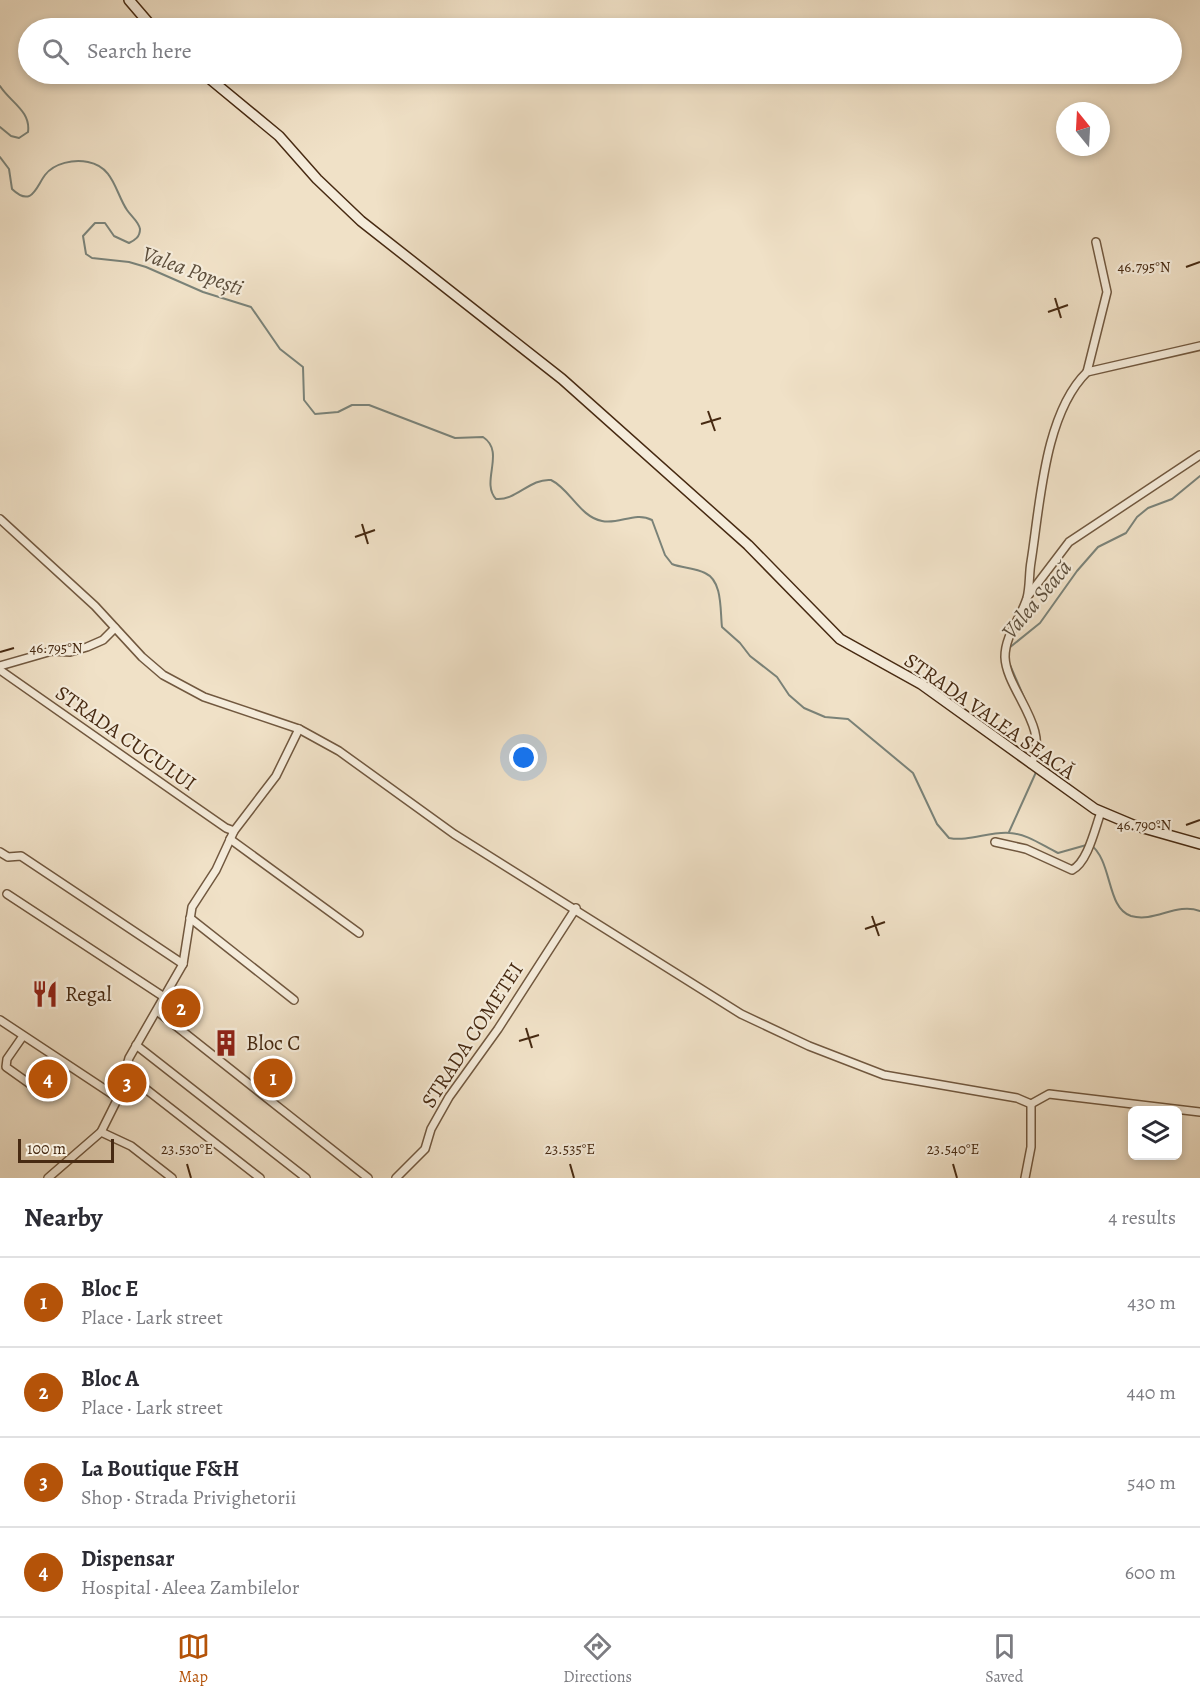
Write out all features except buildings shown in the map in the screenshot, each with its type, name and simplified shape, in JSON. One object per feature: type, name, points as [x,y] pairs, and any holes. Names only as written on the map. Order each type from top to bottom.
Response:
[{"type":"main road","points":[[129,0],[144,18]]},
{"type":"main road","name":"STRADA VALEA SEACĂ","points":[[216,84],[279,136],[332,195],[358,219],[562,379],[713,513],[840,639],[921,684],[1043,773],[1101,812],[1133,825],[1200,844]]},
{"type":"street","points":[[1087,372],[1107,291],[1096,242]]},
{"type":"street","points":[[1028,596],[1048,458],[1059,419],[1080,378],[1087,372],[1200,346]]},
{"type":"street","points":[[1032,765],[1036,749],[1033,732],[1005,659],[1010,634],[1028,596],[1069,542],[1200,454]]},
{"type":"street","points":[[0,519],[95,606],[163,675],[204,697],[299,729],[339,751],[454,834],[576,908],[741,1014],[809,1046],[884,1075],[1017,1098],[1032,1104]]},
{"type":"street","points":[[0,668],[52,651],[70,652],[87,647],[103,640],[115,628]]},
{"type":"street","name":"STRADA CUCULUI","points":[[0,668],[190,803],[234,831]]},
{"type":"street","points":[[48,1178],[100,1132],[118,1098],[124,1072],[136,1045],[183,964],[195,901],[216,870],[234,831],[276,776],[299,729]]},
{"type":"street","points":[[994,842],[1026,849],[1069,870],[1077,867],[1087,849],[1101,812]]},
{"type":"street","points":[[230,839],[359,933]]},
{"type":"street","points":[[0,852],[8,856],[21,856],[183,964]]},
{"type":"street","points":[[7,894],[164,997]]},
{"type":"street","name":"STRADA COMETEI","points":[[396,1178],[425,1149],[431,1128],[449,1097],[498,1029],[576,908]]},
{"type":"street","points":[[190,918],[294,1000]]},
{"type":"street","points":[[157,1011],[368,1178]]},
{"type":"street","points":[[0,1020],[118,1098]]},
{"type":"street","points":[[23,1036],[7,1059],[6,1068],[45,1094]]},
{"type":"street","points":[[136,1045],[306,1178]]},
{"type":"street","points":[[124,1072],[260,1178]]},
{"type":"street","points":[[1032,1104],[1049,1094],[1200,1112]]},
{"type":"street","points":[[1025,1178],[1031,1147],[1032,1104]]},
{"type":"street","points":[[100,1132],[131,1146],[171,1178]]},
{"type":"waterway","name":"Valea Popești","points":[[0,86],[23,112],[28,132],[19,138],[11,136],[0,127]]},
{"type":"waterway","name":"Valea Popești","points":[[0,157],[9,169],[12,189],[24,197],[33,194],[45,175],[59,165],[83,161],[103,169],[113,181],[127,210],[138,224],[140,232],[137,238],[129,243],[114,236],[105,223],[95,223],[83,236],[86,254],[92,258],[129,262],[146,267],[203,292],[251,307],[280,349],[303,367],[304,400],[315,414],[338,412],[352,405],[369,405],[455,438],[483,437],[490,443],[492,451],[490,484],[496,499],[510,497],[536,482],[551,480],[558,484],[581,509],[594,518],[608,522],[633,517],[652,520],[665,555],[672,564],[705,573],[715,583],[720,597],[722,627],[740,643],[750,656],[777,677],[789,695],[804,708],[825,717],[848,719],[913,773],[937,824],[949,838],[964,839],[1002,833],[1017,834],[1058,853],[1090,844],[1103,861],[1117,904],[1131,916],[1149,917],[1182,909],[1200,911]]},
{"type":"waterway","name":"Valea Seacă","points":[[1009,648],[1040,623],[1077,571],[1098,547],[1126,533],[1137,517],[1148,508],[1172,499],[1200,476]]},
{"type":"waterway","name":"Valea Seacă","points":[[1010,665],[1029,709]]},
{"type":"waterway","name":"Valea Seacă","points":[[1039,747],[1039,765]]},
{"type":"waterway","name":"Valea Seacă","points":[[1009,832],[1037,770]]},
{"type":"place","name":"Regal","points":[[45,994]]},
{"type":"place","name":"Bloc A","points":[[181,1008]]},
{"type":"place","name":"Bloc C","points":[[226,1043]]},
{"type":"place","name":"Bloc E","points":[[273,1078]]},
{"type":"place","name":"Dispensar","points":[[48,1079]]},
{"type":"place","name":"La Boutique F&H","points":[[127,1083]]}]
